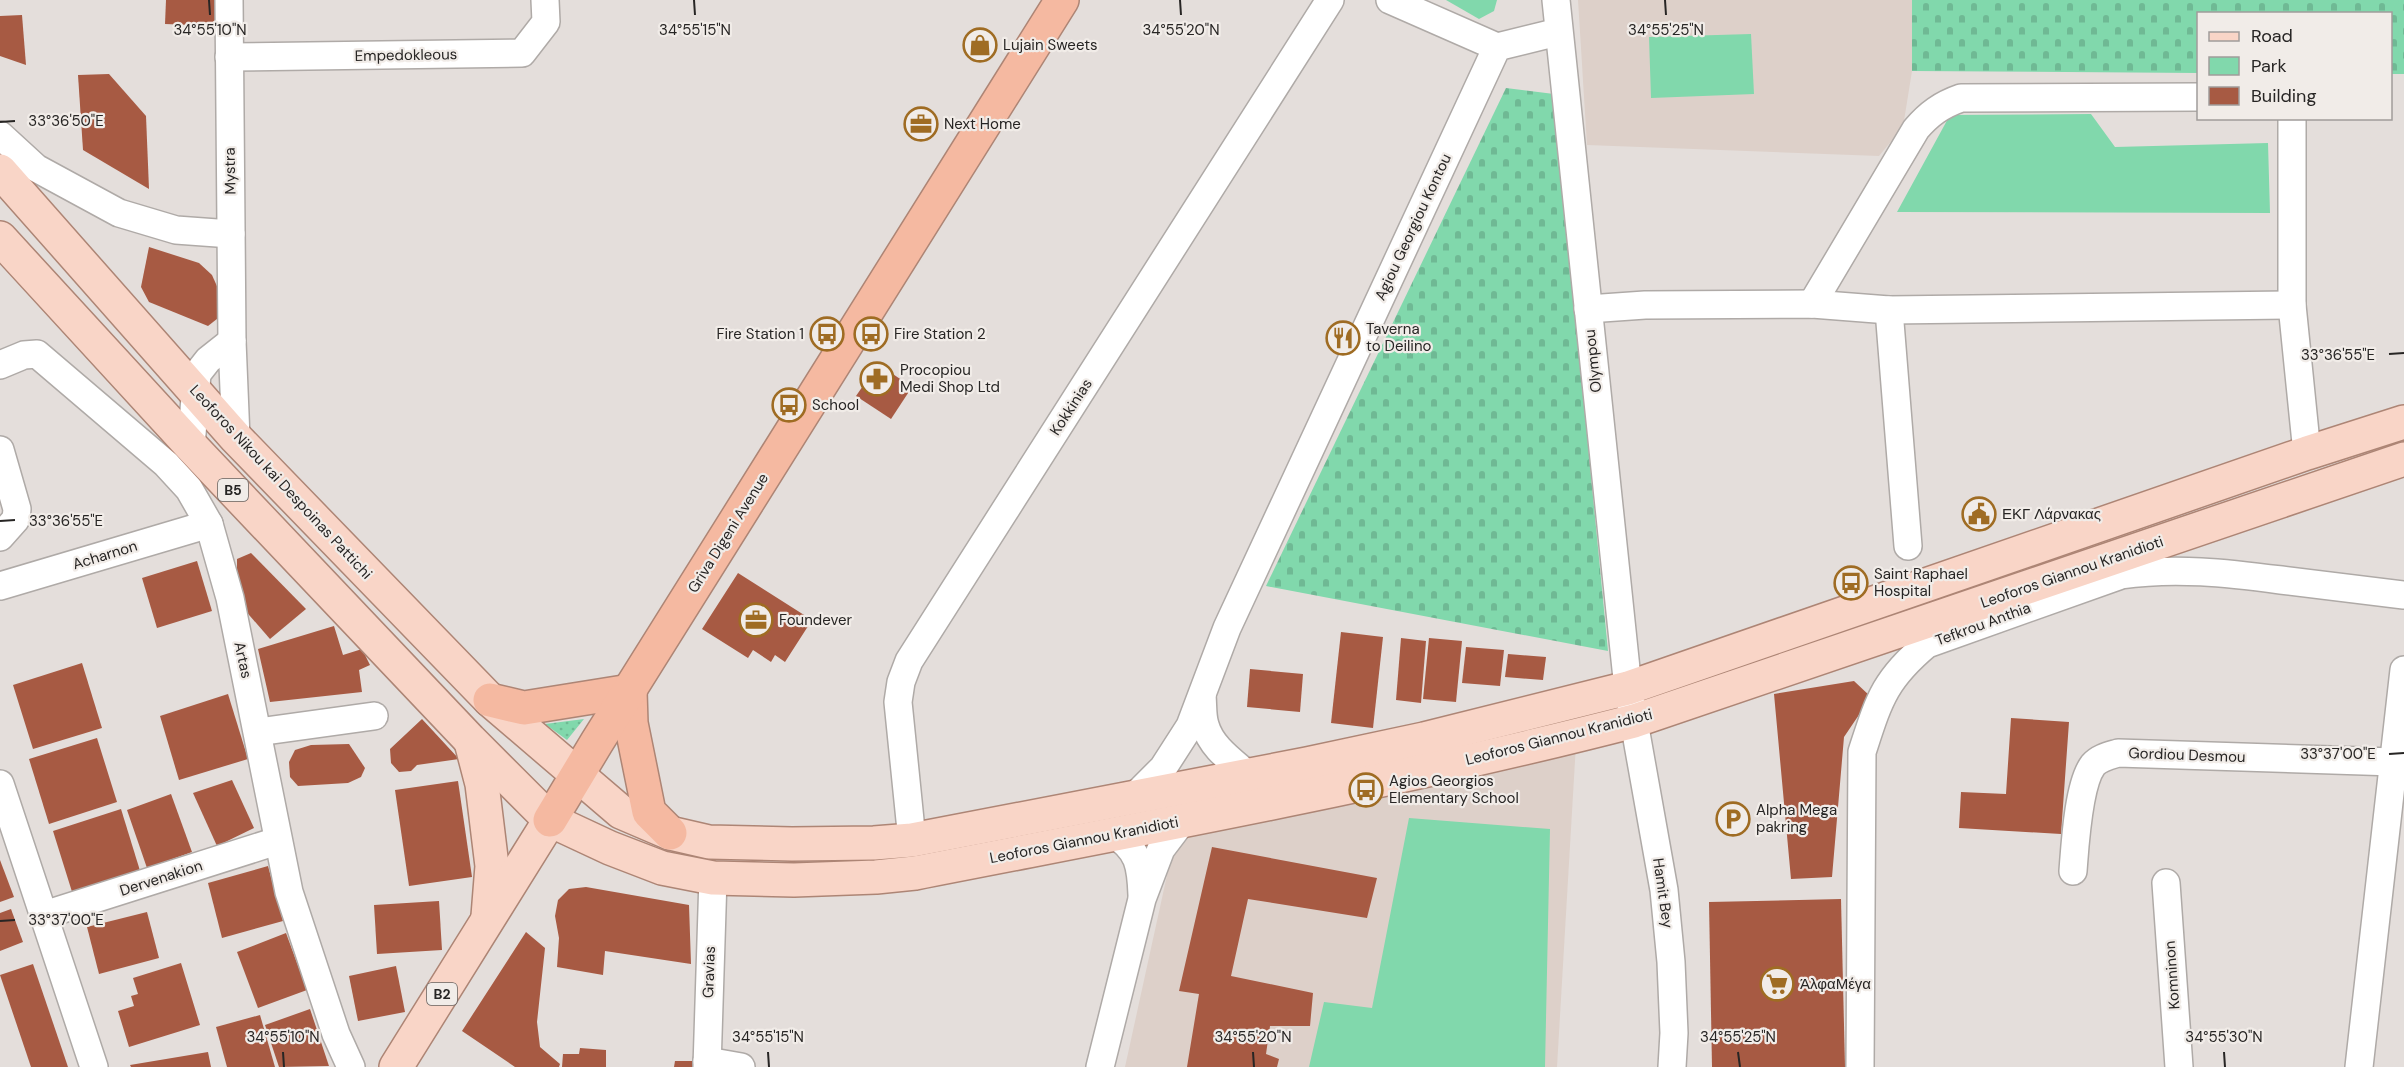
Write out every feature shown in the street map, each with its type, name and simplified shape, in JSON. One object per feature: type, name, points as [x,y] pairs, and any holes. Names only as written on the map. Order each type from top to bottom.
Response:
[{"type":"highway","name":"Griva Digeni Avenue","points":[[550,820],[1062,0]]},
{"type":"highway","points":[[490,700],[524,708],[630,691],[631,723],[650,812],[670,833]]},
{"type":"main road","name":"Leoforos Nikou kai Despoinas Pattichi","points":[[0,171],[236,438],[490,700],[578,777]]},
{"type":"main road","name":"B5","points":[[0,238],[191,446],[470,740],[550,820]]},
{"type":"main road","name":"Leoforos Giannou Kranidioti","points":[[578,777],[621,812],[670,833],[710,842],[792,844],[912,840],[1248,775],[1424,739],[1628,688],[2307,453],[2404,422]]},
{"type":"main road","name":"Leoforos Giannou Kranidioti","points":[[550,820],[610,848],[662,868],[713,878],[794,880],[876,878],[915,873],[1432,769],[1634,721],[2404,459]]},
{"type":"main road","points":[[470,740],[482,784],[492,866],[488,922]]},
{"type":"main road","name":"Griva Digeni Avenue","points":[[396,1067],[550,820]]},
{"type":"street","name":"Mystra","points":[[229,0],[232,341],[236,438]]},
{"type":"street","name":"Empedokleous","points":[[229,57],[522,53],[546,22],[545,0]]},
{"type":"street","name":"Kokkinias","points":[[912,840],[898,702],[901,682],[909,661],[1330,0]]},
{"type":"street","points":[[1390,0],[1497,47],[1558,32]]},
{"type":"street","name":"Olympou","points":[[1556,0],[1628,688],[1634,721]]},
{"type":"street","name":"Agiou Georgiou Kontou","points":[[1135,796],[1163,768],[1190,726],[1227,628],[1497,47]]},
{"type":"street","points":[[1812,304],[1916,129],[1930,113],[1944,104],[1961,98],[2197,97]]},
{"type":"street","points":[[2292,120],[2292,305],[2307,453]]},
{"type":"street","points":[[0,135],[36,168],[119,213],[176,230],[231,234]]},
{"type":"street","points":[[1588,309],[1645,305],[1812,304],[1890,310],[2292,305]]},
{"type":"street","points":[[1890,310],[1908,546]]},
{"type":"street","points":[[191,446],[194,390],[201,368],[232,341]]},
{"type":"street","name":"Artas","points":[[0,365],[24,355],[38,354],[166,464],[189,489],[209,524],[230,597],[289,892],[336,1034],[351,1067]]},
{"type":"street","points":[[0,450],[17,509],[16,519],[0,537]]},
{"type":"street","name":"Acharnon","points":[[0,586],[209,524]]},
{"type":"street","name":"Tefkrou Anthia","points":[[1860,1067],[1862,752],[1888,682],[1907,661],[1927,644],[2121,575],[2153,570],[2184,569],[2404,595]]},
{"type":"street","points":[[2359,1067],[2404,670]]},
{"type":"street","name":"Agiou Georgiou Kontou","points":[[1202,695],[1204,725],[1211,740],[1220,751],[1248,775]]},
{"type":"street","points":[[258,732],[374,716]]},
{"type":"street","name":"Hamit Bey","points":[[1634,721],[1664,890],[1671,962],[1674,1033],[1672,1067]]},
{"type":"street","name":"Gordiou Desmou","points":[[2073,871],[2085,778],[2094,764],[2103,757],[2118,753],[2394,762]]},
{"type":"street","points":[[0,784],[94,1067]]},
{"type":"street","points":[[1100,1067],[1142,899],[1161,849],[1184,820]]},
{"type":"street","points":[[1113,834],[1127,843],[1138,863],[1142,899]]},
{"type":"street","name":"Dervenakion","points":[[44,915],[277,841]]},
{"type":"street","name":"Gravias","points":[[707,1064],[713,878]]},
{"type":"street","name":"Komninon","points":[[2166,883],[2179,1067]]},
{"type":"street","points":[[707,1064],[741,1067]]},
{"type":"shaded area","points":[[1578,0],[1912,0],[1912,71],[1903,127],[1879,156],[1587,145]]},
{"type":"shaded area","points":[[1576,744],[1557,1067],[1125,1067],[1171,857],[1195,828]]},
{"type":"green space","points":[[1446,0],[1497,0],[1494,11],[1479,19]]},
{"type":"green space","points":[[1912,0],[2404,0],[2404,74],[2392,74],[2392,12],[2197,12],[2197,73],[1912,71]]},
{"type":"green space","points":[[1751,34],[1754,94],[1651,98],[1649,37]]},
{"type":"green space","points":[[1506,88],[1554,94],[1608,651],[1266,586]]},
{"type":"green space","points":[[2091,114],[2115,147],[2268,143],[2270,213],[1897,212],[1950,115]]},
{"type":"green space","points":[[584,719],[567,740],[545,724]]},
{"type":"green space","points":[[1409,818],[1550,829],[1545,1067],[1309,1067],[1324,1002],[1372,1008]]},
{"type":"building","points":[[166,0],[220,0],[219,26],[165,24]]},
{"type":"building","points":[[22,15],[26,65],[0,56],[0,16]]},
{"type":"building","points":[[109,74],[146,116],[149,189],[83,150],[78,75]]},
{"type":"building","points":[[149,247],[199,263],[212,275],[220,293],[222,315],[208,326],[149,302],[141,287]]},
{"type":"building","points":[[878,364],[912,387],[891,419],[856,396]]},
{"type":"building","points":[[251,553],[306,609],[270,639],[237,601],[237,559]]},
{"type":"building","points":[[197,561],[212,611],[157,628],[142,578]]},
{"type":"building","points":[[738,573],[812,620],[785,662],[775,655],[771,662],[753,650],[748,658],[702,629]]},
{"type":"building","points":[[334,626],[343,655],[362,649],[370,665],[359,670],[362,692],[270,702],[258,649]]},
{"type":"building","points":[[1341,632],[1383,637],[1373,728],[1331,723]]},
{"type":"building","points":[[1401,638],[1426,641],[1421,703],[1396,700]]},
{"type":"building","points":[[1429,638],[1462,641],[1456,702],[1423,699]]},
{"type":"building","points":[[1466,647],[1504,650],[1500,686],[1462,683]]},
{"type":"building","points":[[1508,654],[1546,657],[1543,680],[1505,677]]},
{"type":"building","points":[[82,663],[102,728],[33,749],[13,685]]},
{"type":"building","points":[[1250,669],[1303,674],[1300,712],[1247,707]]},
{"type":"building","points":[[1854,681],[1871,697],[1844,737],[1832,877],[1791,879],[1774,694]]},
{"type":"building","points":[[228,694],[248,759],[179,780],[160,716]]},
{"type":"building","points":[[2011,718],[2069,722],[2061,834],[1959,828],[1961,792],[2006,794]]},
{"type":"building","points":[[422,719],[459,759],[417,765],[411,771],[399,772],[391,763],[390,749]]},
{"type":"building","points":[[97,738],[117,802],[49,824],[29,759]]},
{"type":"building","points":[[349,744],[365,768],[361,777],[348,783],[298,786],[290,777],[289,762],[295,750],[311,745]]},
{"type":"building","points":[[232,780],[254,828],[217,846],[193,793]]},
{"type":"building","points":[[458,781],[472,877],[409,886],[395,790]]},
{"type":"building","points":[[171,794],[192,852],[147,868],[127,810]]},
{"type":"building","points":[[121,809],[141,874],[73,895],[53,831]]},
{"type":"building","points":[[1212,847],[1377,878],[1367,918],[1248,899],[1231,976],[1313,993],[1310,1026],[1270,1026],[1266,1054],[1279,1059],[1277,1067],[1187,1067],[1199,994],[1179,991]]},
{"type":"building","points":[[0,860],[14,897],[0,902]]},
{"type":"building","points":[[268,866],[283,921],[222,938],[208,883]]},
{"type":"building","points":[[586,887],[689,905],[691,964],[605,951],[603,975],[557,967],[559,938],[555,916],[558,900],[569,889]]},
{"type":"building","name":"ΆλφαΜέγα","points":[[1841,899],[1845,1067],[1712,1067],[1709,902]]},
{"type":"building","points":[[439,901],[442,950],[377,954],[374,905]]},
{"type":"building","points":[[11,909],[23,942],[0,951],[0,913]]},
{"type":"building","points":[[147,912],[159,958],[99,974],[87,927]]},
{"type":"building","points":[[526,932],[545,948],[537,1022],[540,1047],[560,1064],[559,1067],[515,1067],[462,1031]]},
{"type":"building","points":[[286,933],[307,990],[258,1008],[237,952]]},
{"type":"building","points":[[181,963],[200,1025],[129,1047],[118,1011],[134,1006],[131,996],[138,994],[133,978]]},
{"type":"building","points":[[33,964],[68,1067],[31,1067],[0,975]]},
{"type":"building","points":[[396,966],[405,1012],[358,1021],[349,976]]},
{"type":"building","points":[[310,1009],[329,1066],[279,1067],[265,1025]]},
{"type":"building","points":[[260,1015],[275,1067],[227,1067],[216,1027]]},
{"type":"building","points":[[580,1048],[606,1050],[606,1067],[562,1067],[563,1054],[579,1054]]},
{"type":"building","points":[[208,1052],[211,1067],[131,1067],[130,1065]]},
{"type":"building","points":[[675,1061],[701,1061],[701,1067],[674,1067]]},
{"type":"place","name":"Lujain Sweets","points":[[980,45]]},
{"type":"place","name":"Next Home","points":[[921,124]]},
{"type":"place","name":"Fire Station 1","points":[[827,334]]},
{"type":"place","name":"Fire Station 2","points":[[871,334]]},
{"type":"place","name":"Taverna to Deilino","points":[[1343,338]]},
{"type":"place","name":"Procopiou Medi Shop Ltd","points":[[877,379]]},
{"type":"place","name":"School","points":[[789,405]]},
{"type":"place","name":"ΕΚΓ Λάρνακας","points":[[1979,514]]},
{"type":"place","name":"Saint Raphael Hospital","points":[[1851,583]]},
{"type":"place","name":"Foundever","points":[[756,620]]},
{"type":"place","name":"Agios Georgios Elementary School","points":[[1366,790]]},
{"type":"place","name":"Alpha Mega pakring","points":[[1733,819]]},
{"type":"place","name":"ΆλφαΜέγα","points":[[1777,984]]}]
